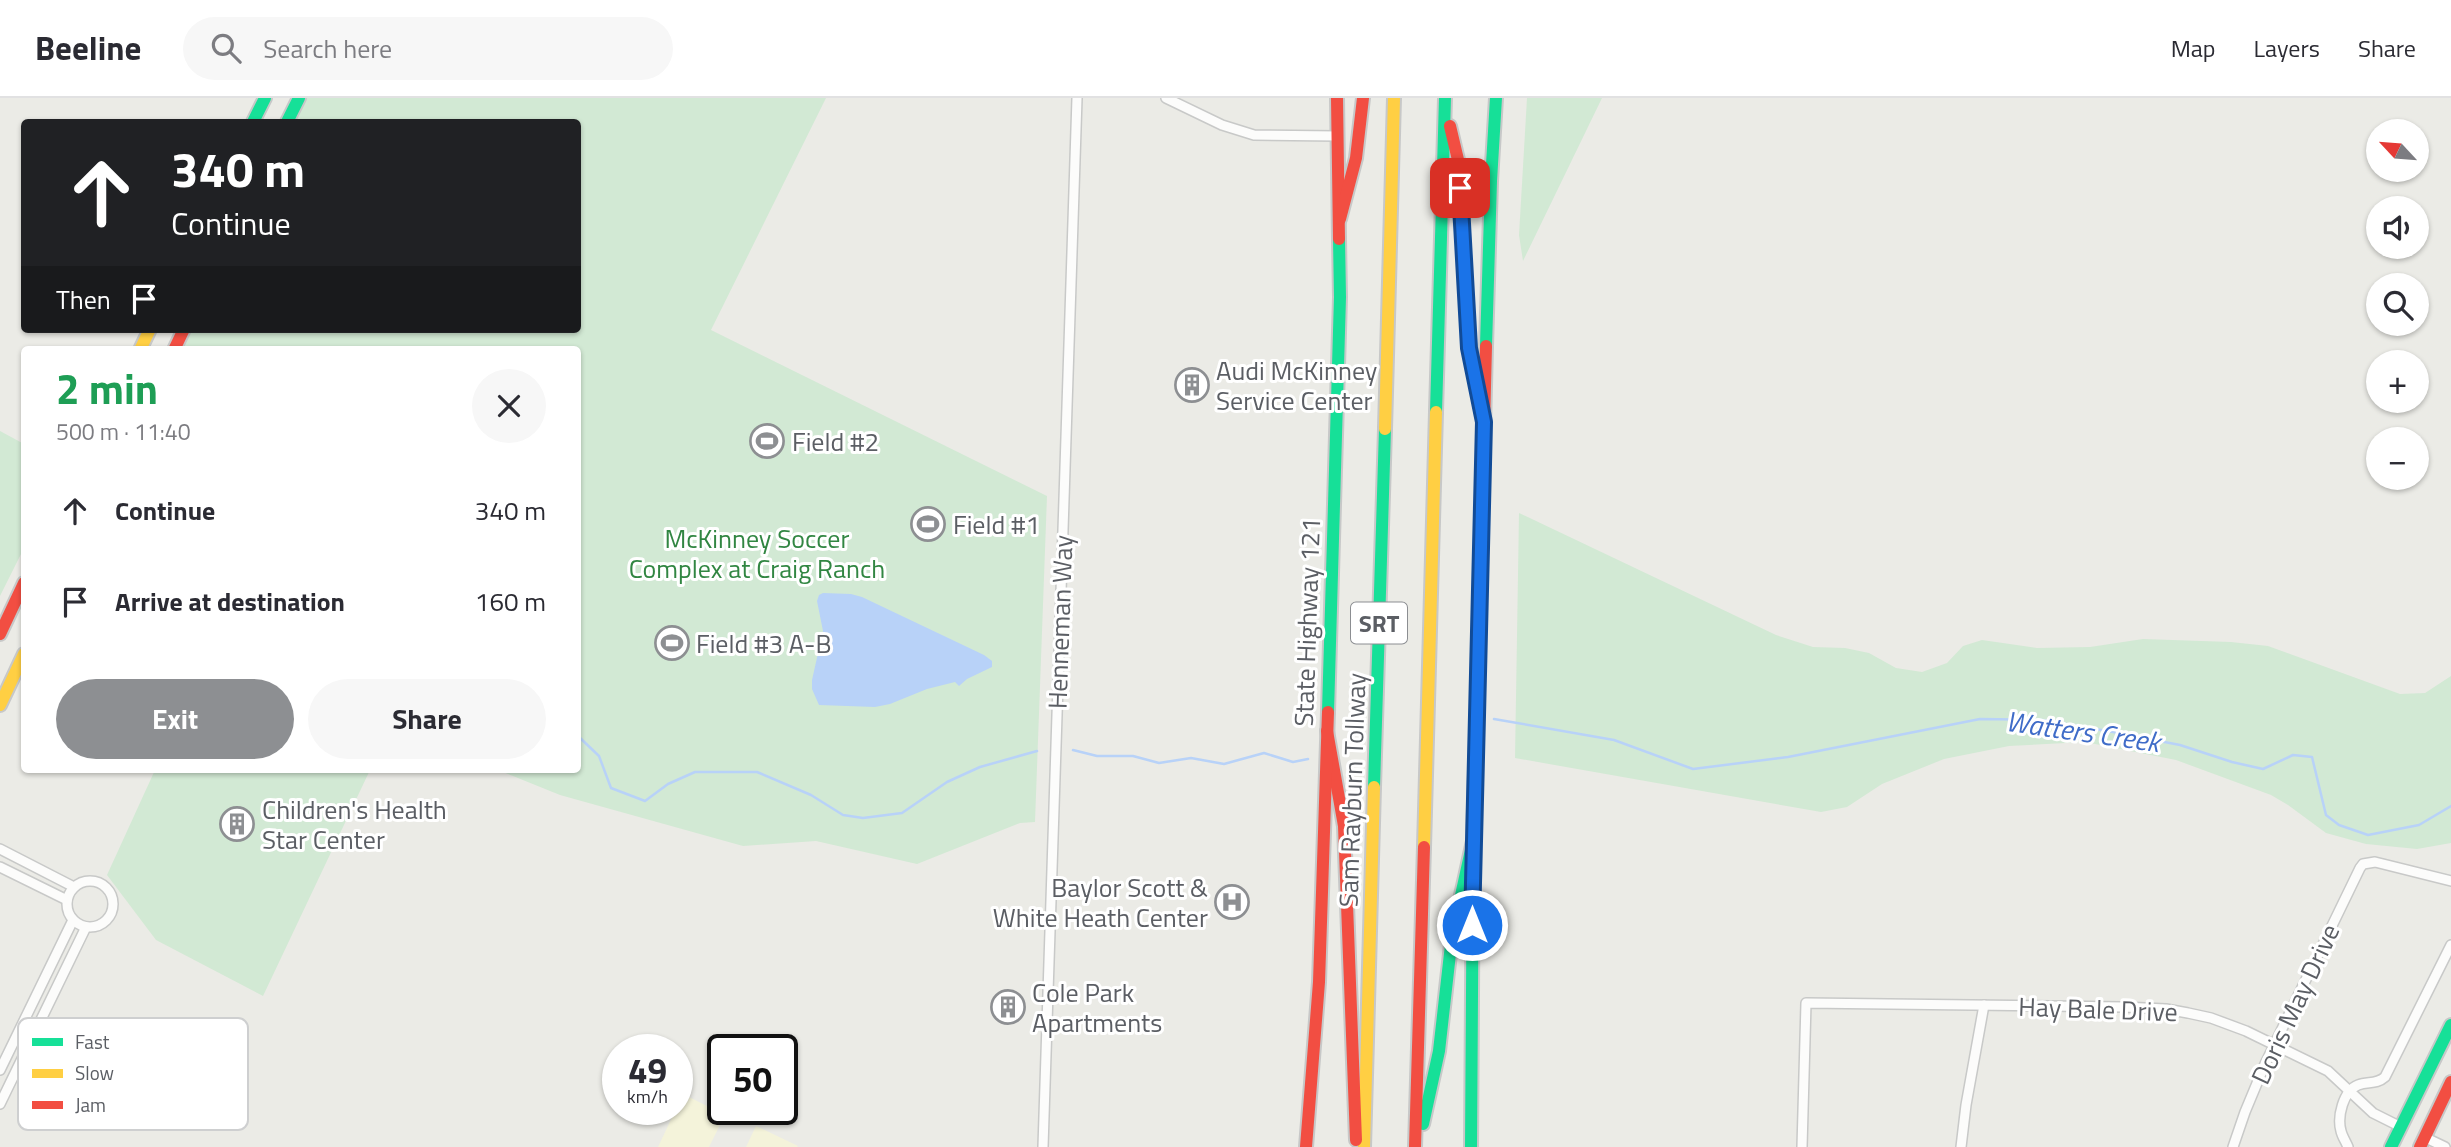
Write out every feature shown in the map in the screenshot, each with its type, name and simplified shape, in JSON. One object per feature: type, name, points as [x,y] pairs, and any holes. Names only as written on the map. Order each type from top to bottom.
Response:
[{"type":"main road","points":[[254,119],[265,98]]},
{"type":"main road","points":[[288,119],[299,98]]},
{"type":"main road","name":"State Highway 121","points":[[1306,1147],[1319,982],[1327,731],[1340,219],[1337,98]]},
{"type":"main road","points":[[1340,219],[1356,158],[1363,98]]},
{"type":"main road","name":"Sam Rayburn Tollway","points":[[1364,1147],[1394,98]]},
{"type":"main road","points":[[1471,1147],[1473,841],[1491,181],[1496,98]]},
{"type":"main road","points":[[1445,99],[1459,164],[1469,348],[1484,422]]},
{"type":"main road","name":"SRT","points":[[1417,1147],[1445,99]]},
{"type":"main road","points":[[0,634],[21,589]]},
{"type":"main road","points":[[0,705],[21,660]]},
{"type":"main road","points":[[1327,731],[1343,826],[1356,1147]]},
{"type":"main road","points":[[1417,1147],[1439,1051],[1452,936],[1473,841]]},
{"type":"main road","points":[[2391,1147],[2451,1025]]},
{"type":"main road","points":[[2401,1127],[2422,1142],[2451,1082]]},
{"type":"street","name":"Henneman Way","points":[[1043,1147],[1077,98]]},
{"type":"street","points":[[1166,98],[1222,125],[1254,135],[1338,136]]},
{"type":"street","points":[[0,849],[74,887]]},
{"type":"street","name":"Doris May Drive","points":[[2233,1147],[2252,1094],[2350,886],[2363,864],[2375,862],[2451,881]]},
{"type":"street","points":[[0,867],[66,900]]},
{"type":"street","points":[[84,881],[98,882],[109,891],[113,907],[105,921],[94,927],[86,927],[73,920],[66,908],[66,900],[74,887],[84,881]]},
{"type":"street","points":[[25,1018],[73,920]]},
{"type":"street","points":[[42,1018],[86,927]]},
{"type":"street","points":[[2348,1147],[2340,1125],[2342,1109],[2350,1091],[2357,1085],[2376,1083],[2385,1077],[2451,945]]},
{"type":"street","name":"Hay Bale Drive","points":[[1802,1147],[1806,1003],[2166,1009],[2220,1021],[2328,1070],[2373,1112],[2401,1127]]},
{"type":"street","points":[[1961,1147],[1984,1005]]},
{"type":"street","points":[[0,1070],[18,1033]]},
{"type":"street","points":[[0,1104],[18,1067]]},
{"type":"street","points":[[2422,1142],[2445,1147]]},
{"type":"green space","name":"McKinney Soccer Complex at Craig Ranch","points":[[306,98],[826,98],[711,330],[1047,496],[1035,822],[1020,823],[917,864],[816,841],[743,846],[560,795],[505,773],[581,773],[581,346],[182,346],[188,333],[581,333],[581,119],[296,119]]},
{"type":"green space","points":[[1527,98],[1602,98],[1523,261],[1519,235]]},
{"type":"green space","points":[[0,431],[21,442],[21,554],[0,596]]},
{"type":"green space","points":[[1519,513],[1776,635],[1813,647],[1845,648],[1869,653],[1896,668],[1922,672],[1947,663],[1963,646],[1982,640],[2037,648],[2090,647],[2143,639],[2268,646],[2400,694],[2425,693],[2451,676],[2451,843],[2417,849],[2366,844],[2326,833],[2271,795],[2176,760],[2085,742],[2009,746],[1944,759],[1882,784],[1847,807],[1821,812],[1515,758]]},
{"type":"green space","points":[[154,773],[369,773],[263,996],[156,940],[107,875]]},
{"type":"sand","points":[[693,1099],[707,1106],[707,1125],[720,1125],[709,1147],[658,1147],[668,1125],[693,1125]]},
{"type":"sand","points":[[756,1126],[798,1146],[746,1147]]},
{"type":"water","points":[[823,593],[862,597],[984,655],[992,661],[992,667],[959,686],[955,682],[927,689],[890,704],[875,707],[819,705],[812,689],[812,680],[823,631],[817,601]]},
{"type":"waterway","name":"Watters Creek","points":[[1494,719],[1614,740],[1693,769],[1788,757],[1980,719],[2042,720],[2180,745],[2263,769],[2293,755],[2312,757],[2326,815],[2339,825],[2368,835],[2419,825],[2451,806]]},
{"type":"waterway","name":"Watters Creek","points":[[581,739],[599,756],[611,788],[645,801],[668,784],[695,772],[757,772],[811,795],[843,815],[863,818],[902,813],[947,782],[980,767],[1037,751]]},
{"type":"waterway","name":"Watters Creek","points":[[1073,750],[1097,756],[1133,756],[1159,763],[1191,758],[1224,764],[1264,753],[1293,762],[1308,759]]},
{"type":"traffic: fast","points":[[254,119],[265,98]]},
{"type":"traffic: fast","points":[[288,119],[299,98]]},
{"type":"traffic: fast","points":[[1436,412],[1445,98]]},
{"type":"traffic: fast","points":[[1486,346],[1496,98]]},
{"type":"traffic: fast","points":[[1328,712],[1340,297],[1339,239]]},
{"type":"traffic: fast","points":[[1374,787],[1385,429]]},
{"type":"traffic: fast","points":[[1471,1147],[1473,841],[1477,707]]},
{"type":"traffic: fast","points":[[1423,1124],[1439,1051],[1452,936],[1473,841]]},
{"type":"traffic: fast","points":[[2391,1147],[2451,1025]]},
{"type":"traffic: slow","points":[[1385,429],[1394,98]]},
{"type":"traffic: slow","points":[[142,346],[148,333]]},
{"type":"traffic: slow","points":[[1424,847],[1436,412]]},
{"type":"traffic: slow","points":[[0,705],[21,660]]},
{"type":"traffic: slow","points":[[1364,1147],[1374,787]]},
{"type":"traffic: jam","points":[[1337,98],[1339,239]]},
{"type":"traffic: jam","points":[[1340,219],[1356,158],[1363,98]]},
{"type":"traffic: jam","points":[[1450,126],[1459,164],[1469,348],[1484,422]]},
{"type":"traffic: jam","points":[[176,346],[182,333]]},
{"type":"traffic: jam","points":[[1477,707],[1486,346]]},
{"type":"traffic: jam","points":[[0,634],[21,589]]},
{"type":"traffic: jam","points":[[1306,1147],[1319,982],[1328,712]]},
{"type":"traffic: jam","points":[[1327,731],[1344,826],[1356,1140]]},
{"type":"traffic: jam","points":[[1415,1147],[1424,847]]},
{"type":"traffic: jam","points":[[2420,1147],[2451,1082]]},
{"type":"place","name":"Audi McKinney Service Center","points":[[1192,385]]},
{"type":"place","name":"Field #2","points":[[767,441]]},
{"type":"place","name":"Field #1","points":[[928,524]]},
{"type":"place","name":"Field #3 A-B","points":[[672,643]]},
{"type":"place","name":"Children's Health Star Center","points":[[237,824]]},
{"type":"place","name":"Baylor Scott & White Heath Center","points":[[1232,902]]},
{"type":"place","name":"Cole Park Apartments","points":[[1008,1007]]},
{"type":"route","points":[[1460,188],[1469,348],[1484,422],[1472,925]]}]
